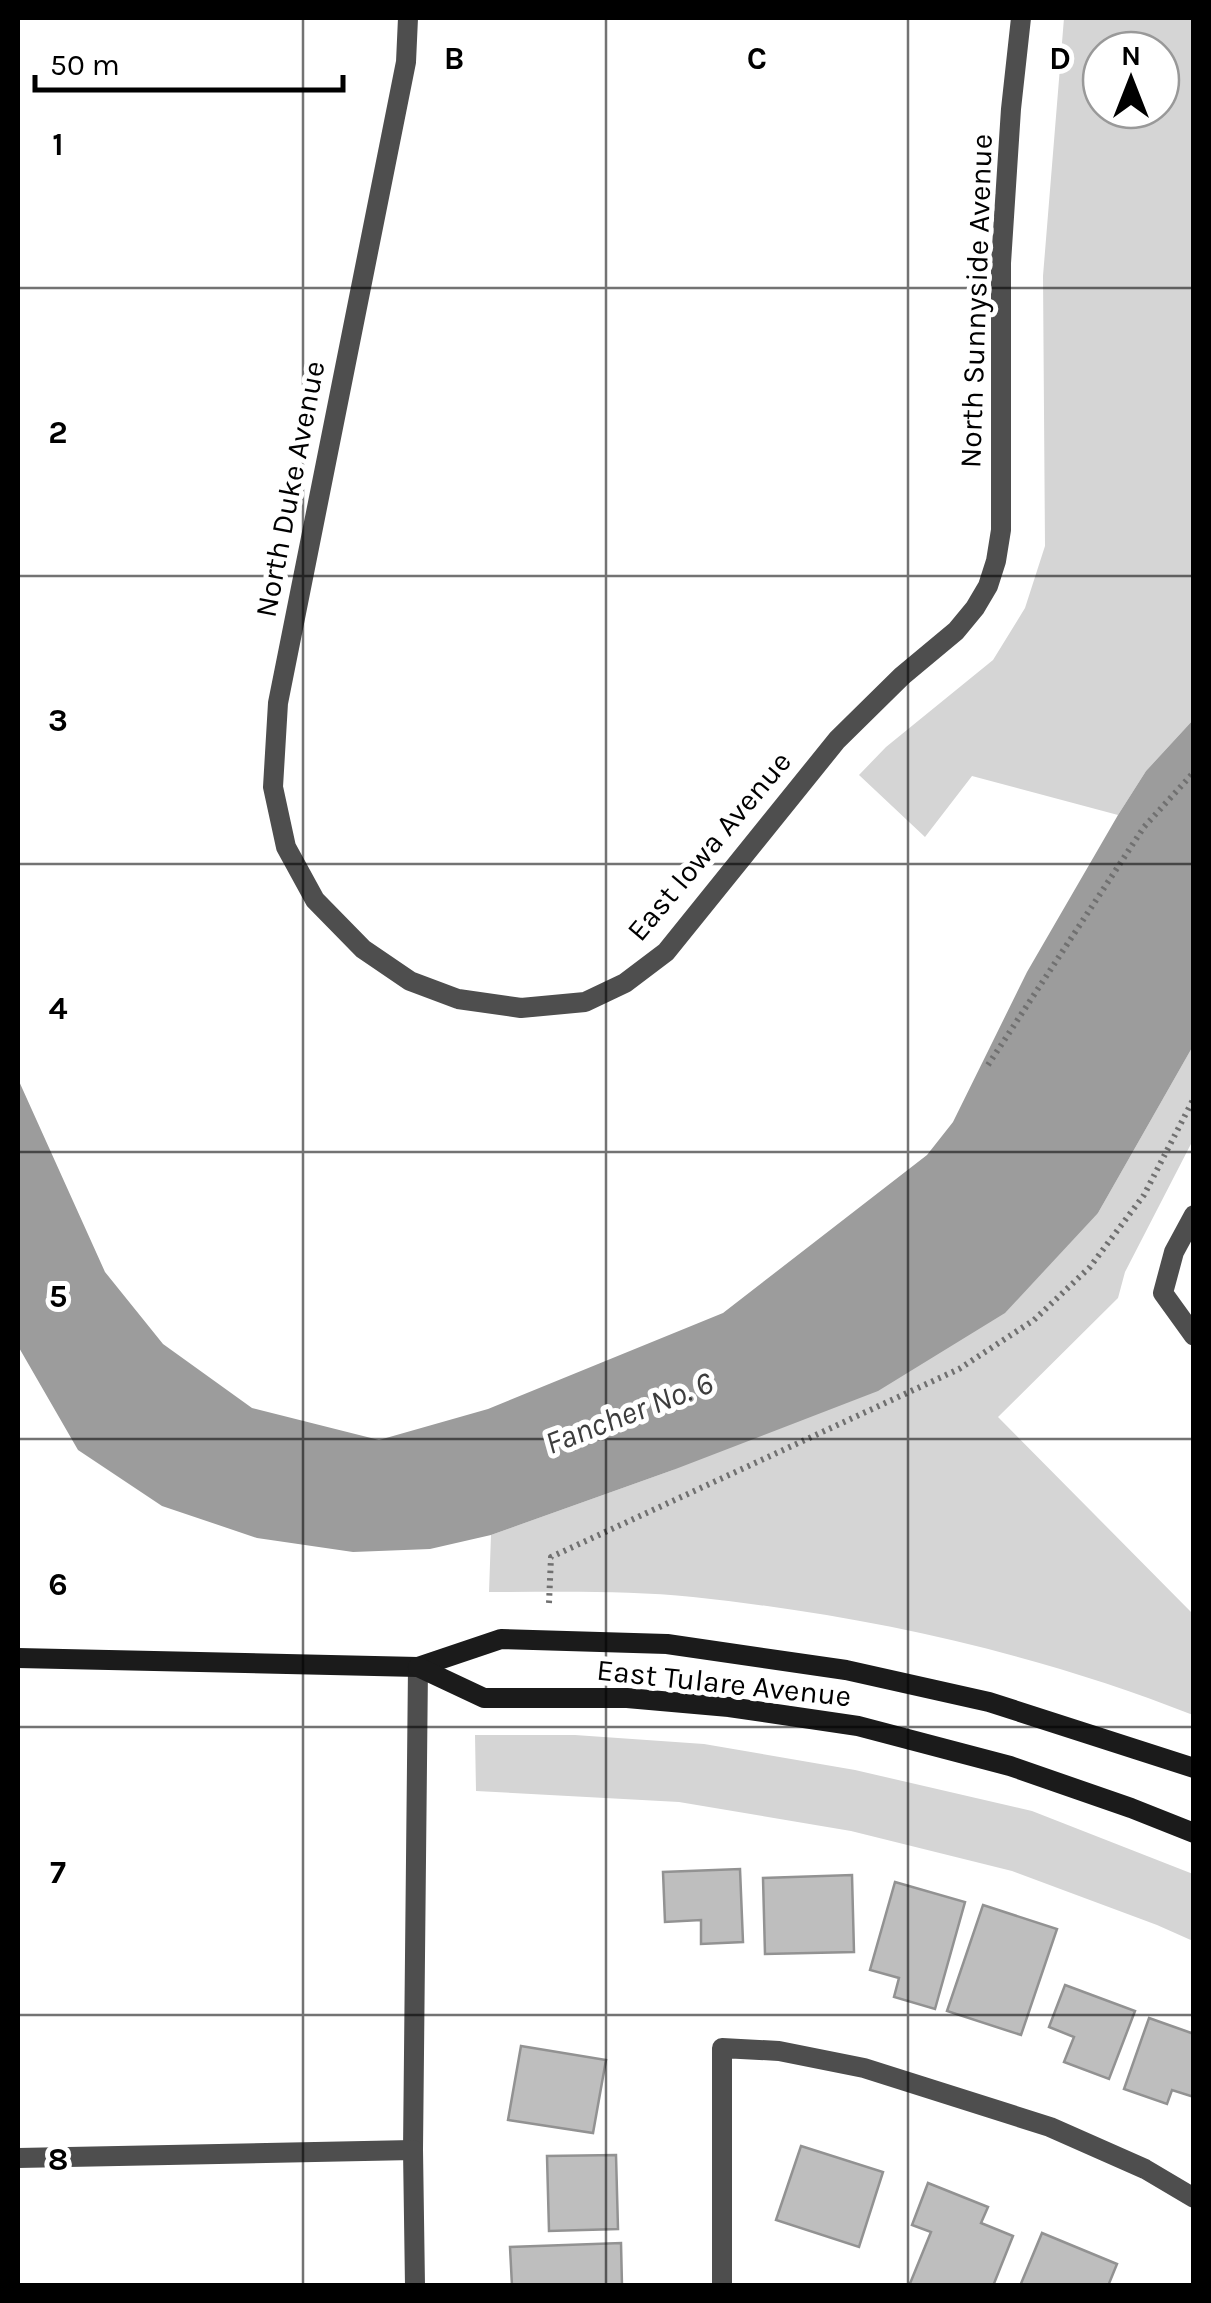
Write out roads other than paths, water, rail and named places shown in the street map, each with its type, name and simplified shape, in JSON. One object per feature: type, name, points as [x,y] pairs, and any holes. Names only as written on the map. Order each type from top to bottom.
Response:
[{"type":"street","name":"North Duke Avenue","points":[[363,949],[315,900],[286,847],[272,786],[278,703],[406,62],[408,18]]},
{"type":"street","name":"North Sunnyside Avenue","points":[[988,586],[1001,530],[1001,263],[1021,18]]},
{"type":"street","name":"East Iowa Avenue","points":[[363,949],[410,981],[458,999],[520,1008],[585,1002],[625,982],[666,952],[837,740],[902,676],[956,631],[988,586]]},
{"type":"street","points":[[1194,1216],[1174,1252],[1164,1293],[1194,1336]]},
{"type":"street","name":"East Tulare Avenue","points":[[18,1658],[418,1667],[501,1639],[667,1644],[846,1670],[989,1702],[1194,1768]]},
{"type":"street","points":[[415,2286],[418,1667]]},
{"type":"street","name":"East Tulare Avenue","points":[[418,1667],[484,1698],[627,1698],[729,1706],[858,1726],[1010,1766],[1194,1833]]},
{"type":"street","points":[[722,2286],[722,2048],[779,2051],[864,2068],[1032,2121],[1145,2169],[1194,2198]]},
{"type":"street","points":[[18,2158],[413,2150]]},
{"type":"water","name":"Fancher No. 6","points":[[1193,720],[1193,1046],[1098,1213],[1005,1313],[878,1391],[491,1535],[430,1549],[353,1552],[257,1538],[162,1506],[78,1450],[18,1346],[18,1079],[105,1272],[163,1344],[252,1408],[379,1440],[488,1409],[723,1313],[927,1155],[953,1122],[1027,972],[1118,815],[1146,771]]}]
